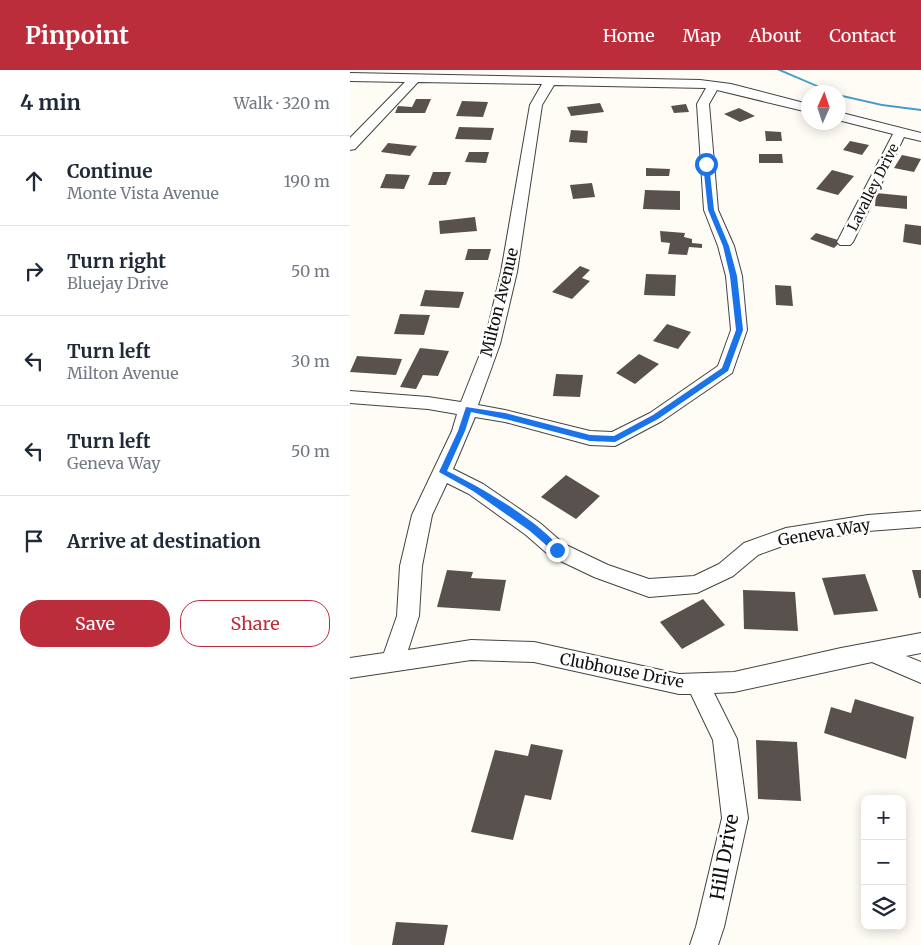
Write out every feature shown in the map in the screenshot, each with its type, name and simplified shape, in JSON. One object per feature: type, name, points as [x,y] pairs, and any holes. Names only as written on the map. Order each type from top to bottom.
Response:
[{"type":"street","points":[[350,76],[550,82],[652,82],[713,86],[761,95],[801,106]]},
{"type":"street","points":[[350,146],[415,78]]},
{"type":"street","name":"Milton Avenue","points":[[392,662],[408,616],[411,566],[422,515],[462,431],[492,344],[509,272],[536,105],[550,82]]},
{"type":"street","points":[[350,397],[428,403],[468,409],[505,416],[590,438],[615,439],[656,417],[726,369],[739,330],[734,276],[726,246],[711,210],[703,104],[713,86]]},
{"type":"street","points":[[846,118],[921,137]]},
{"type":"street","name":"Lavalley Drive","points":[[845,242],[900,132]]},
{"type":"street","name":"Geneva Way","points":[[442,472],[476,489],[533,529],[557,550],[601,571],[649,588],[697,584],[726,570],[751,549],[786,536],[868,523],[921,519]]},
{"type":"street","name":"Clubhouse Drive","points":[[350,668],[471,650],[534,652],[679,684],[698,684],[734,682],[921,643]]},
{"type":"street","points":[[874,652],[921,674]]},
{"type":"street","name":"Hill Drive","points":[[698,684],[725,739],[735,818],[710,927],[704,945]]},
{"type":"building","points":[[416,99],[431,99],[425,113],[395,113],[398,106],[412,107]]},
{"type":"building","points":[[462,101],[488,102],[483,117],[456,116]]},
{"type":"building","points":[[600,103],[604,112],[571,116],[567,107]]},
{"type":"building","points":[[686,104],[689,112],[674,113],[671,106]]},
{"type":"building","points":[[739,108],[755,116],[740,122],[724,114]]},
{"type":"building","points":[[459,127],[494,128],[491,140],[455,139]]},
{"type":"building","points":[[571,130],[588,131],[587,143],[569,142]]},
{"type":"building","points":[[765,131],[781,132],[782,141],[766,141]]},
{"type":"building","points":[[850,141],[869,145],[862,155],[843,150]]},
{"type":"building","points":[[388,143],[417,146],[410,156],[381,152]]},
{"type":"building","points":[[469,152],[489,152],[486,163],[465,162]]},
{"type":"building","points":[[759,154],[782,154],[783,163],[759,163]]},
{"type":"building","points":[[902,155],[921,159],[914,172],[894,168]]},
{"type":"building","points":[[646,168],[670,169],[669,176],[646,176]]},
{"type":"building","points":[[832,170],[854,176],[838,195],[816,189]]},
{"type":"building","points":[[433,172],[451,172],[446,185],[428,185]]},
{"type":"building","points":[[386,174],[410,175],[404,189],[380,188]]},
{"type":"building","points":[[592,183],[595,197],[573,199],[570,185]]},
{"type":"building","points":[[645,190],[680,191],[680,210],[643,209]]},
{"type":"building","points":[[876,193],[907,196],[907,209],[875,206]]},
{"type":"building","points":[[475,217],[477,231],[440,234],[439,221]]},
{"type":"building","points":[[905,224],[921,226],[921,245],[903,242]]},
{"type":"building","points":[[660,231],[685,233],[684,237],[692,239],[692,243],[702,244],[702,248],[689,247],[687,255],[668,254],[670,243],[661,242]]},
{"type":"building","points":[[816,233],[841,241],[834,248],[810,239]]},
{"type":"building","points":[[468,249],[491,249],[488,260],[465,260]]},
{"type":"building","points":[[580,266],[590,270],[582,278],[590,281],[572,299],[552,292]]},
{"type":"building","points":[[646,274],[676,275],[675,296],[644,295]]},
{"type":"building","points":[[775,285],[791,286],[793,306],[776,305]]},
{"type":"building","points":[[425,290],[464,292],[459,308],[420,306]]},
{"type":"building","points":[[400,314],[430,315],[424,335],[394,334]]},
{"type":"building","points":[[667,324],[691,332],[678,349],[653,341]]},
{"type":"building","points":[[420,348],[449,351],[438,376],[423,375],[416,389],[400,387]]},
{"type":"building","points":[[639,354],[659,364],[635,384],[616,373]]},
{"type":"building","points":[[357,356],[402,359],[396,375],[350,372]]},
{"type":"building","points":[[556,374],[583,375],[580,397],[553,396]]},
{"type":"building","points":[[566,475],[600,496],[576,519],[541,497]]},
{"type":"building","points":[[447,570],[473,572],[471,578],[506,580],[500,611],[437,607]]},
{"type":"building","points":[[912,570],[921,570],[921,598],[919,598]]},
{"type":"building","points":[[865,574],[878,611],[834,615],[822,578]]},
{"type":"building","points":[[743,590],[795,592],[798,631],[744,629]]},
{"type":"building","points":[[703,599],[725,625],[682,649],[660,622]]},
{"type":"building","points":[[855,699],[914,717],[906,759],[824,733],[831,707],[851,713]]},
{"type":"building","points":[[756,740],[797,742],[801,801],[758,799]]},
{"type":"building","points":[[531,744],[563,750],[551,800],[525,795],[513,840],[471,832],[495,750],[528,756]]},
{"type":"building","points":[[396,922],[448,925],[444,945],[392,945]]},
{"type":"waterway","points":[[779,70],[814,85]]},
{"type":"waterway","points":[[846,97],[882,105],[921,110]]},
{"type":"route","points":[[557,550],[533,529],[476,489],[442,472],[462,431],[468,409],[505,416],[590,438],[615,439],[656,417],[726,369],[739,330],[734,276],[726,246],[711,210],[706,164]]}]
